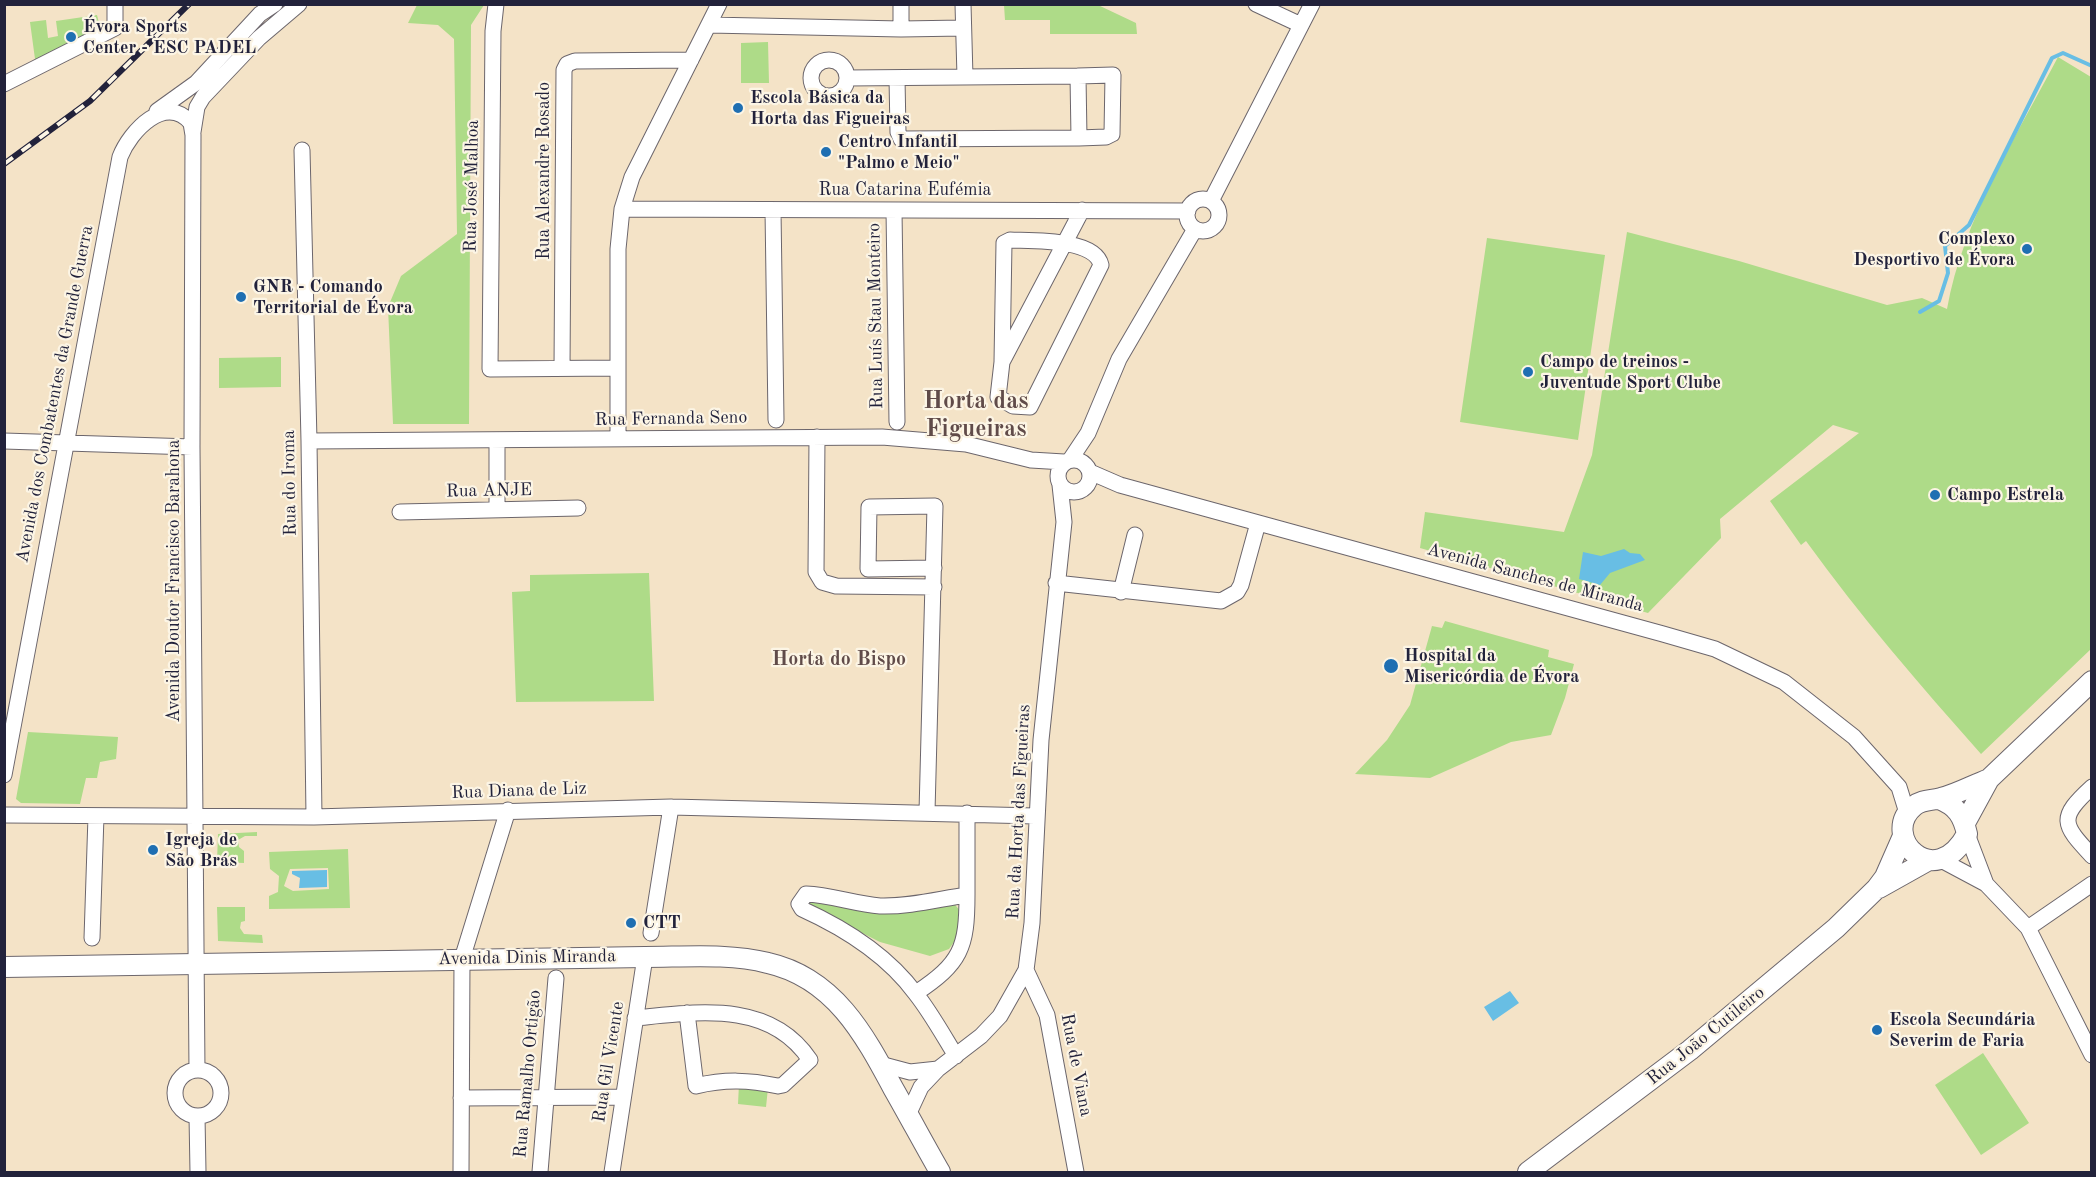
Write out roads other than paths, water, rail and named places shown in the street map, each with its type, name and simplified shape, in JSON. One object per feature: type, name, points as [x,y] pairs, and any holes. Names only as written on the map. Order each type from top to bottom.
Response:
[{"type":"main road","name":"Rua João Cutileiro","points":[[1876,889],[1935,860],[1952,855],[1989,779],[2091,681]]},
{"type":"main road","name":"Rua João Cutileiro","points":[[1528,1173],[1700,1043],[1804,956],[1876,889],[1885,877],[1903,836],[1903,824],[1907,813],[1916,804],[1989,779]]},
{"type":"main road","points":[[1933,799],[1951,803],[1960,812],[1966,828]]},
{"type":"main road","points":[[1903,836],[1908,848],[1917,856],[1935,860]]},
{"type":"main road","name":"Avenida Dinis Miranda","points":[[4,967],[645,957],[744,959],[787,968],[832,996],[861,1029],[940,1173]]},
{"type":"street","points":[[4,84],[116,28],[115,4]]},
{"type":"street","points":[[146,122],[196,83],[260,14],[275,4]]},
{"type":"street","name":"Avenida Doutor Francisco Barahona","points":[[197,1070],[192,447],[193,135],[197,107],[203,97],[259,38],[299,4]]},
{"type":"street","name":"Rua José Malhoa","points":[[496,4],[493,30],[490,369],[562,368]]},
{"type":"street","points":[[618,439],[618,249],[622,209],[632,177],[719,4]]},
{"type":"street","points":[[901,4],[901,29]]},
{"type":"street","points":[[963,4],[964,77]]},
{"type":"street","points":[[1256,4],[1301,26]]},
{"type":"street","points":[[1211,201],[1312,4]]},
{"type":"street","points":[[709,25],[963,28]]},
{"type":"street","name":"Rua Alexandre Rosado","points":[[562,368],[564,70],[567,64],[575,62],[691,60]]},
{"type":"street","points":[[847,78],[1113,75],[1113,130],[1107,137],[901,139],[898,132],[897,78]]},
{"type":"street","points":[[1078,76],[1079,138]]},
{"type":"street","name":"Avenida dos Combatentes da Grande Guerra","points":[[4,775],[120,158],[146,122],[166,111],[176,111],[184,115],[191,123],[193,135]]},
{"type":"street","name":"Rua do Iroma","points":[[302,150],[314,817]]},
{"type":"street","points":[[1200,199],[1211,201],[1220,212],[1217,224],[1207,231],[1195,229],[1187,219],[1188,211],[1200,199]]},
{"type":"street","name":"Rua Catarina Eufémia","points":[[622,209],[1188,211]]},
{"type":"street","points":[[772,210],[776,420]]},
{"type":"street","name":"Rua Luís Stau Monteiro","points":[[894,210],[897,422]]},
{"type":"street","points":[[1002,362],[1082,210]]},
{"type":"street","name":"Rua da Horta das Figueiras","points":[[908,1115],[921,1086],[995,1022],[1010,1002],[1026,970],[1032,923],[1035,816],[1056,583],[1064,522],[1059,482],[1060,467],[1088,433],[1119,359],[1195,229]]},
{"type":"street","points":[[1010,240],[1066,242],[1097,256],[1101,265],[1030,407],[1013,406],[998,397],[1002,362],[1004,243],[1010,240]]},
{"type":"street","points":[[562,368],[618,368]]},
{"type":"street","name":"Rua da Horta das Figueiras","points":[[1064,522],[1085,479],[1088,433]]},
{"type":"street","points":[[817,436],[816,572],[822,582],[836,586],[934,587]]},
{"type":"street","name":"Rua Fernanda Seno","points":[[309,441],[817,436],[936,441],[996,450],[1031,460],[1076,459],[1085,479],[1065,490],[1059,482],[1031,460]]},
{"type":"street","points":[[496,440],[498,510]]},
{"type":"street","points":[[4,441],[192,447]]},
{"type":"street","name":"Avenida Sanches de Miranda","points":[[1085,479],[1120,485],[1652,631],[1731,656],[1784,682],[1854,737],[1899,787],[1907,813]]},
{"type":"street","points":[[927,812],[934,587],[935,506],[869,507],[868,569],[934,568]]},
{"type":"street","name":"Rua ANJE","points":[[400,512],[578,508]]},
{"type":"street","points":[[1056,583],[1121,592],[1221,601],[1229,598],[1241,585],[1258,523]]},
{"type":"street","points":[[1121,592],[1135,535]]},
{"type":"street","name":"Avenida Sanches de Miranda","points":[[1899,787],[1933,799]]},
{"type":"street","points":[[2091,787],[2072,806],[2068,824],[2069,832],[2091,856]]},
{"type":"street","points":[[651,933],[671,807]]},
{"type":"street","name":"Rua Diana de Liz","points":[[4,815],[314,817],[671,807],[1035,816]]},
{"type":"street","points":[[461,1173],[462,959],[508,810]]},
{"type":"street","points":[[916,993],[951,966],[965,936],[967,813]]},
{"type":"street","points":[[92,938],[96,816]]},
{"type":"street","points":[[1966,828],[1986,884]]},
{"type":"street","points":[[1935,860],[1986,884],[2028,928],[2091,1051]]},
{"type":"street","points":[[2028,928],[2091,884]]},
{"type":"street","points":[[956,1056],[916,993],[874,952],[802,909],[799,904],[806,894],[862,904],[903,905],[967,895]]},
{"type":"street","name":"Rua Gil Vicente","points":[[612,1173],[645,957]]},
{"type":"street","name":"Rua de Viana","points":[[1026,970],[1047,1015],[1076,1173]]},
{"type":"street","name":"Rua Ramalho Ortigão","points":[[540,1173],[555,978]]},
{"type":"street","points":[[635,1018],[687,1013],[732,1014],[760,1018],[798,1043],[810,1060],[783,1085],[742,1080],[719,1081],[696,1086],[687,1013]]},
{"type":"street","points":[[880,1064],[910,1072],[938,1069]]},
{"type":"street","name":"Rua da Horta das Figueiras","points":[[896,1093],[909,1080],[938,1069]]},
{"type":"street","points":[[197,1070],[213,1075],[218,1080],[222,1094],[217,1107],[212,1112],[197,1116],[183,1111],[176,1100],[175,1092],[179,1079],[197,1070]]},
{"type":"street","points":[[461,1098],[623,1097]]},
{"type":"street","points":[[197,1116],[198,1173]]},
{"type":"water","points":[[1624,549],[1630,553],[1640,554],[1645,560],[1610,573],[1600,585],[1579,579],[1583,552],[1601,556]]},
{"type":"water","points":[[327,870],[327,887],[299,888],[300,878],[292,874],[292,871]]},
{"type":"water","points":[[1510,991],[1519,1003],[1493,1021],[1484,1007]]},
{"type":"waterway","points":[[1920,312],[1939,301],[1948,273],[1945,246],[1969,225],[2052,58],[2063,53],[2092,66]]},
{"type":"railway","points":[[4,164],[90,101],[189,4]]},
{"type":"place","name":"Évora Sports Center - ESC PADEL","points":[[71,37]]},
{"type":"place","name":"Escola Básica da Horta das Figueiras","points":[[738,108]]},
{"type":"place","name":"Centro Infantil \"Palmo e Meio\"","points":[[826,152]]},
{"type":"place","name":"Complexo Desportivo de Évora","points":[[2027,249]]},
{"type":"place","name":"GNR - Comando Territorial de Évora","points":[[241,297]]},
{"type":"place","name":"Campo de treinos - Juventude Sport Clube","points":[[1528,372]]},
{"type":"place","name":"Campo Estrela","points":[[1935,495]]},
{"type":"place","name":"Hospital da Misericórdia de Évora","points":[[1391,666]]},
{"type":"place","name":"Igreja de São Brás","points":[[153,850]]},
{"type":"place","name":"CTT","points":[[631,923]]},
{"type":"place","name":"Escola Secundária Severim de Faria","points":[[1877,1030]]},
{"type":"district","name":"Horta das Figueiras","points":[[976,416]]},
{"type":"district","name":"Horta do Bispo","points":[[839,660]]}]
